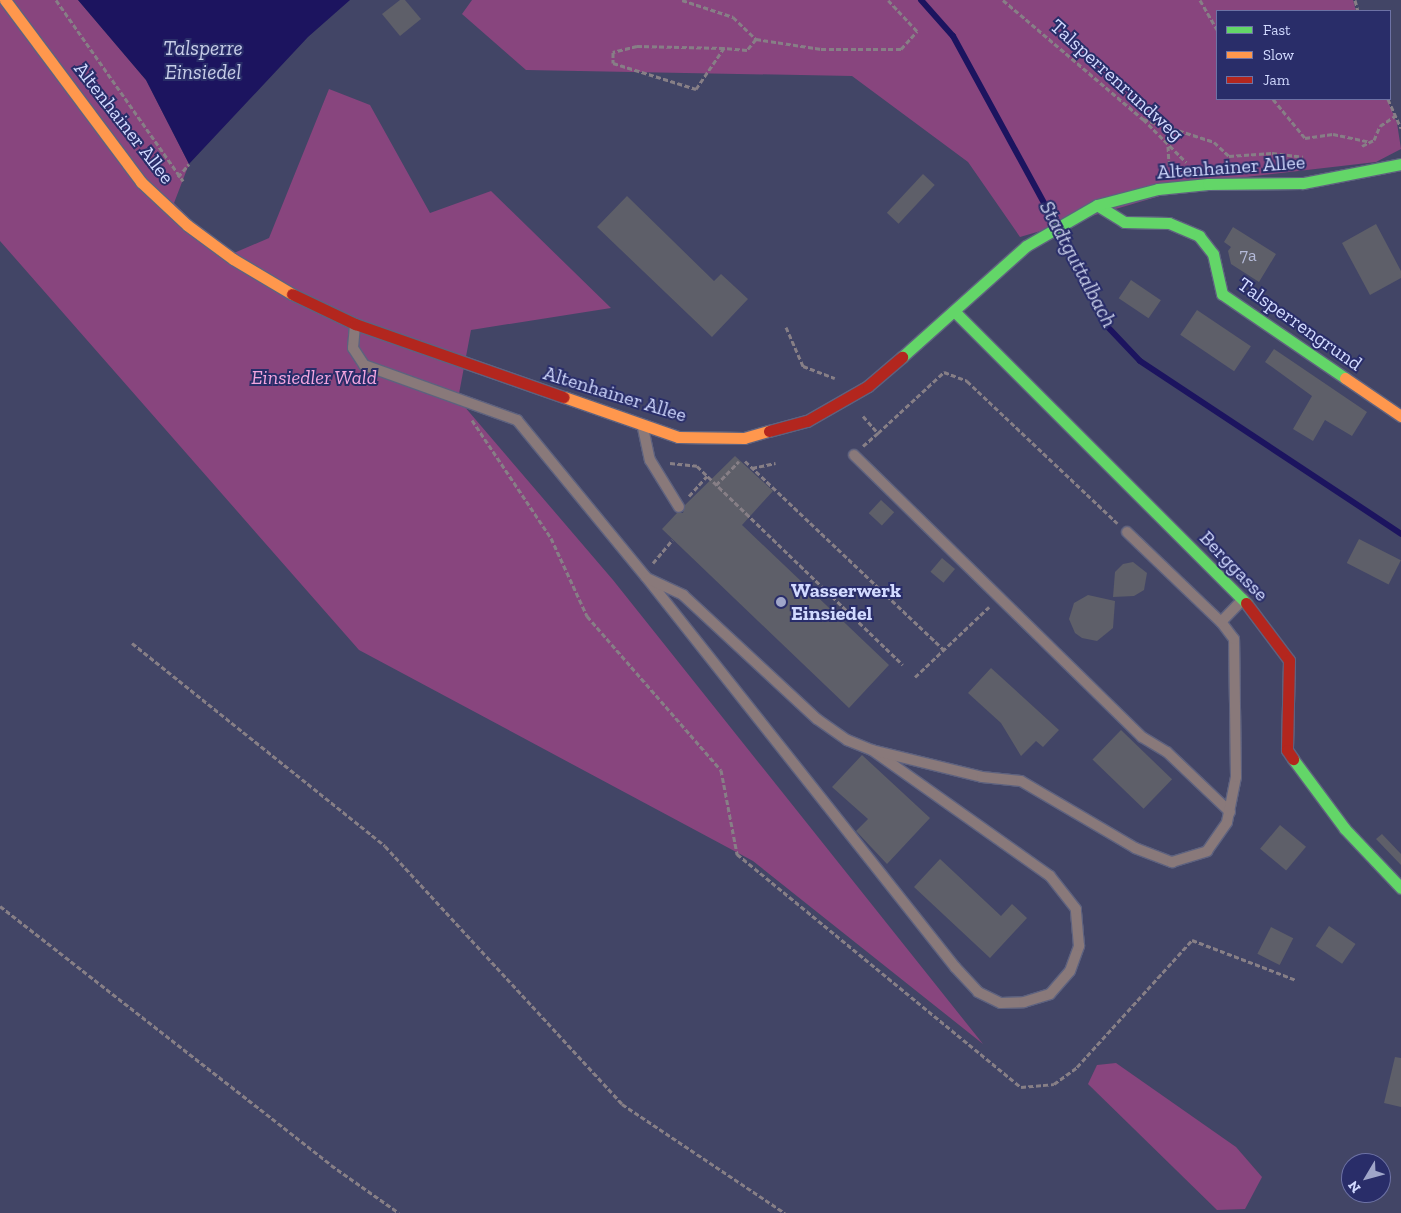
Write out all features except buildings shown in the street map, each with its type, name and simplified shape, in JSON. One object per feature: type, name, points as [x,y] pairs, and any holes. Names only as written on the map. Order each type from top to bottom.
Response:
[{"type":"street","name":"Altenhainer Allee","points":[[5,0],[141,182],[187,225],[233,258],[300,298],[355,324],[642,427],[678,437],[744,438],[807,421],[868,386],[955,312],[1026,246],[1097,205],[1158,189],[1208,184],[1304,183],[1401,164]]},
{"type":"street","name":"Talsperrengrund","points":[[1097,205],[1124,222],[1169,223],[1199,236],[1213,254],[1222,294],[1401,416]]},
{"type":"street","name":"Berggasse","points":[[955,312],[1243,599],[1289,660],[1287,750],[1345,829],[1401,888]]},
{"type":"lane","points":[[355,324],[353,348],[364,366],[517,420],[646,577],[955,968],[978,992],[1001,1003],[1024,1002],[1050,994],[1070,971],[1079,946],[1076,909],[1050,876],[872,750]]},
{"type":"lane","points":[[642,427],[650,460],[679,507]]},
{"type":"lane","points":[[854,454],[998,598],[1142,737],[1167,752],[1230,812]]},
{"type":"lane","points":[[646,577],[683,595],[817,719],[848,740],[872,750],[982,777],[1021,781],[1135,848],[1172,862],[1206,851],[1228,822],[1236,777],[1234,639],[1222,622],[1128,532]]},
{"type":"lane","points":[[1222,622],[1243,599]]},
{"type":"path","points":[[56,0],[124,94],[178,177],[183,181]]},
{"type":"path","points":[[682,0],[733,17],[756,39],[821,49],[901,49],[917,31],[888,0]]},
{"type":"path","name":"Talsperrenrundweg","points":[[1003,0],[1143,119],[1188,164]]},
{"type":"path","points":[[1200,0],[1216,28]]},
{"type":"path","points":[[724,48],[696,89],[613,63],[613,52],[637,46],[724,48],[747,50],[756,39]]},
{"type":"path","points":[[1274,100],[1305,138],[1333,134],[1370,142]]},
{"type":"path","points":[[1388,100],[1401,128]]},
{"type":"path","points":[[1355,149],[1370,142],[1380,126],[1395,116]]},
{"type":"path","points":[[1143,119],[1214,142],[1229,156],[1272,153],[1312,159]]},
{"type":"path","points":[[178,177],[189,164]]},
{"type":"path","points":[[786,327],[803,366],[836,379]]},
{"type":"path","points":[[863,416],[878,433],[944,372],[967,382],[1128,532]]},
{"type":"path","points":[[716,484],[742,458],[944,650]]},
{"type":"path","points":[[650,460],[697,466],[903,665]]},
{"type":"path","points":[[752,468],[775,463]]},
{"type":"path","points":[[679,507],[707,476]]},
{"type":"path","points":[[654,560],[672,540]]},
{"type":"path","points":[[915,677],[998,598]]},
{"type":"path","points":[[132,643],[385,846],[622,1104],[785,1213]]},
{"type":"path","points":[[0,906],[331,1165],[399,1213]]},
{"type":"green space","name":"Einsiedler Wald","points":[[0,0],[78,0],[146,80],[189,164],[174,203],[227,256],[269,238],[329,89],[370,105],[430,213],[491,191],[611,308],[471,330],[458,399],[613,580],[983,1044],[753,861],[359,650],[0,241]]},
{"type":"green space","points":[[472,0],[1353,0],[1356,10],[1216,10],[1216,100],[1387,100],[1397,123],[1401,149],[1376,162],[1211,181],[1020,237],[968,162],[852,76],[526,70],[462,14]]},
{"type":"green space","points":[[1116,1063],[1236,1147],[1262,1177],[1245,1209],[1217,1210],[1088,1084],[1097,1065]]},
{"type":"water","name":"Talsperre Einsiedel","points":[[78,0],[350,0],[308,37],[189,164],[146,80]]},
{"type":"waterway","name":"Stadtguttalbach","points":[[921,0],[953,36],[1055,223]]},
{"type":"waterway","name":"Stadtguttalbach","points":[[1061,234],[1104,323],[1140,361],[1401,534]]},
{"type":"traffic: fast","points":[[902,357],[1026,246],[1097,205],[1158,189],[1208,184],[1303,183],[1401,164]]},
{"type":"traffic: fast","points":[[1097,205],[1124,222],[1169,223],[1199,236],[1213,254],[1222,294],[1345,378]]},
{"type":"traffic: fast","points":[[955,312],[1246,603]]},
{"type":"traffic: fast","points":[[1293,759],[1345,829],[1401,888]]},
{"type":"traffic: slow","points":[[5,0],[141,182],[187,225],[233,259],[292,294]]},
{"type":"traffic: slow","points":[[1345,378],[1401,416]]},
{"type":"traffic: slow","points":[[564,397],[678,437],[744,438],[769,431]]},
{"type":"traffic: jam","points":[[292,294],[355,324],[564,397]]},
{"type":"traffic: jam","points":[[769,431],[807,421],[868,386],[902,357]]},
{"type":"traffic: jam","points":[[1246,603],[1289,660],[1287,750],[1293,759]]},
{"type":"place","name":"Wasserwerk Einsiedel","points":[[781,602]]}]
